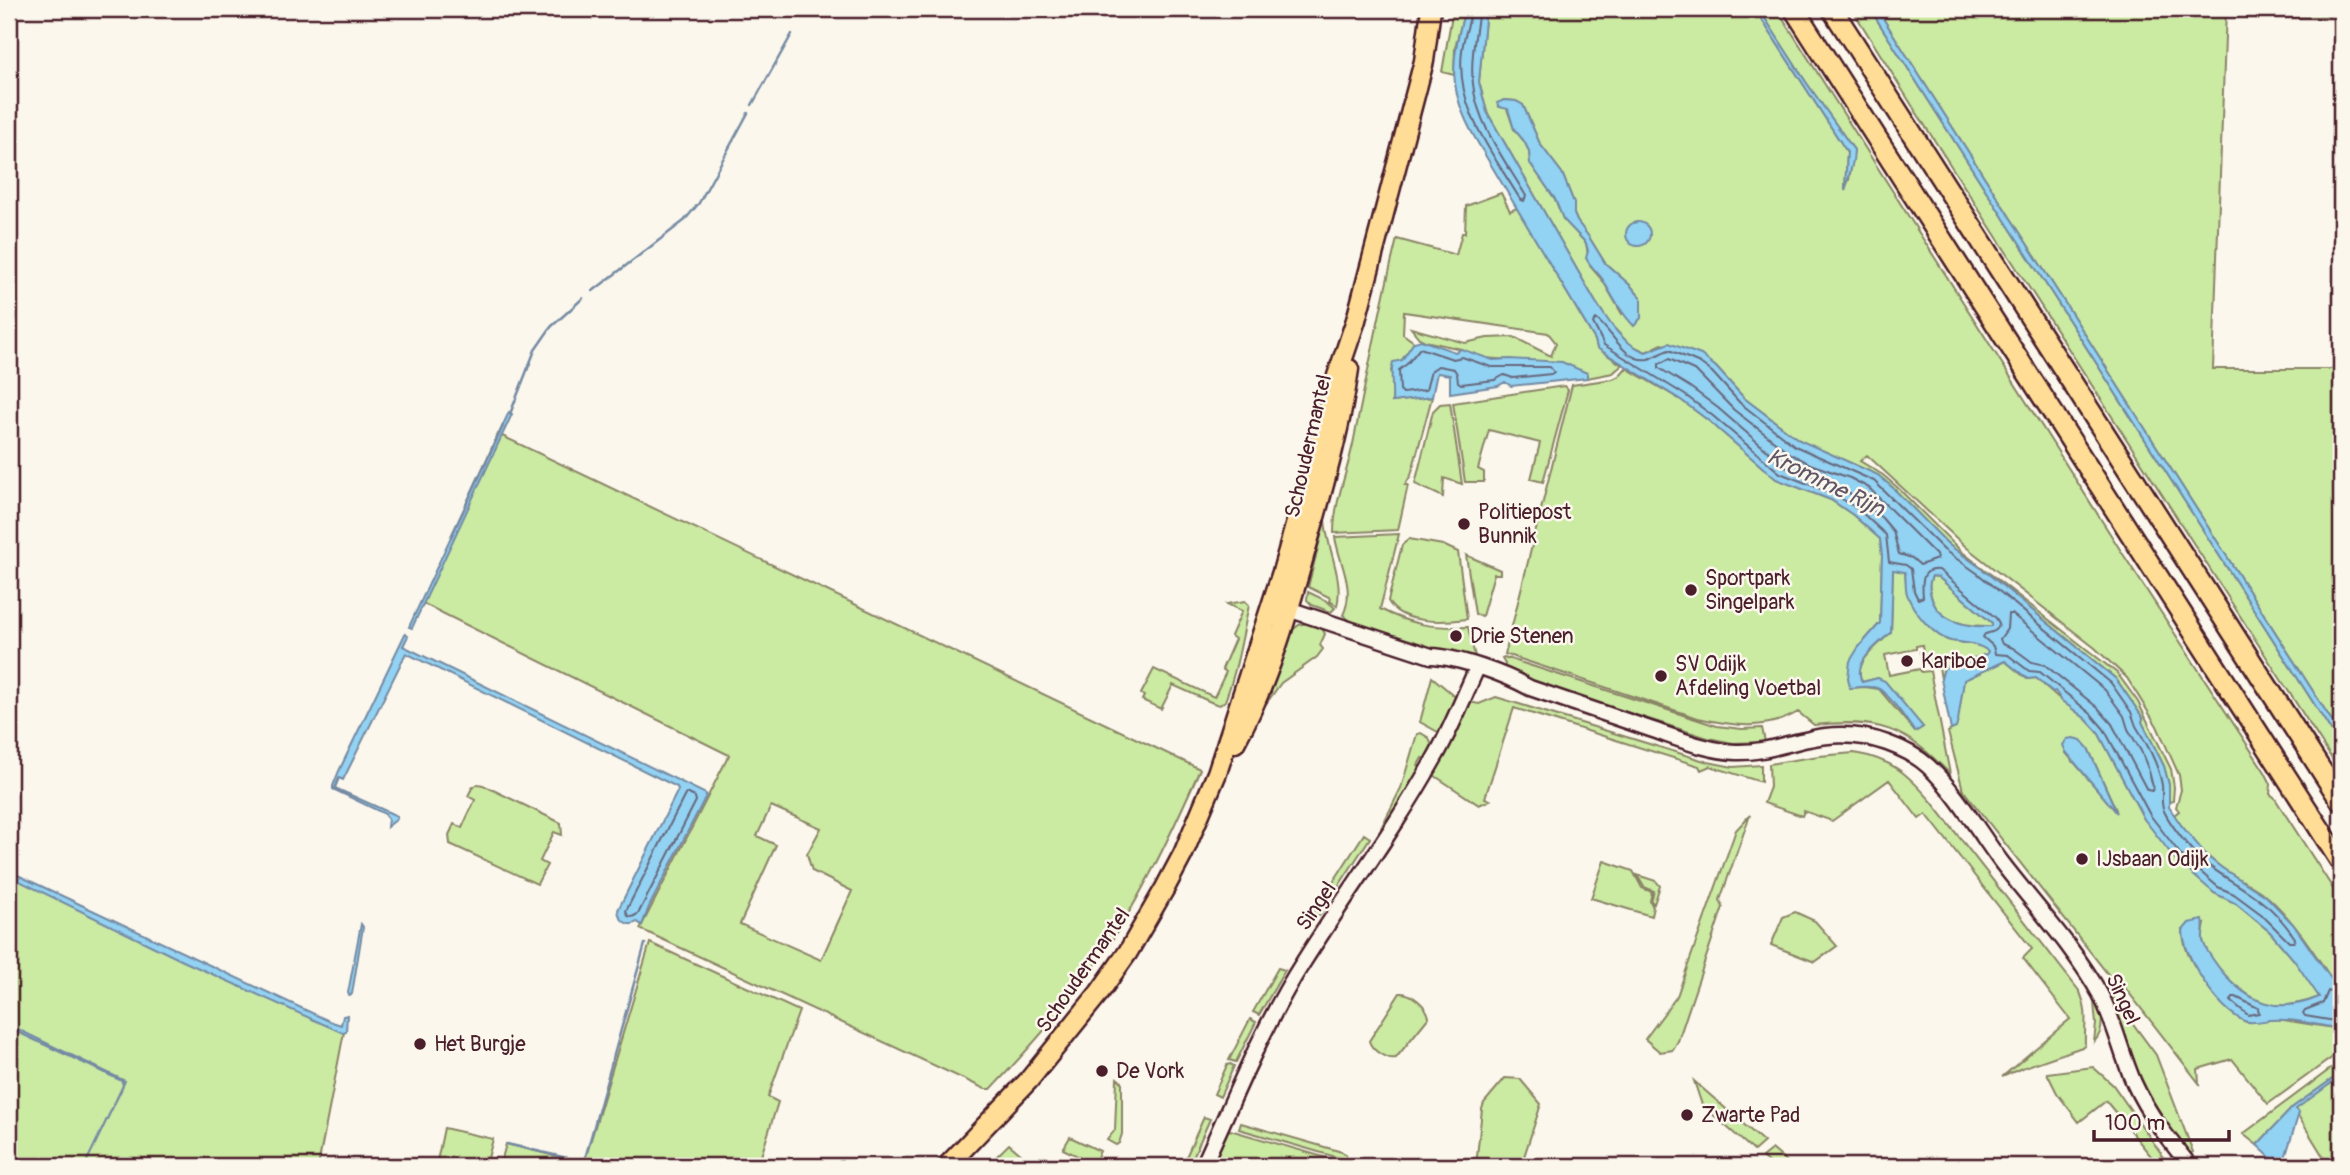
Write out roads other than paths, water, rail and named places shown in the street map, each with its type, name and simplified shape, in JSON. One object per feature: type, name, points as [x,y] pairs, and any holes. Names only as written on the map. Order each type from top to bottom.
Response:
[{"type":"highway","points":[[1794,9],[2341,862]]},
{"type":"highway","points":[[1832,9],[2341,801]]},
{"type":"main road","name":"Schoudermantel","points":[[947,1166],[1030,1080],[1067,1036],[1114,972],[1166,888],[1217,773],[1281,607],[1337,376],[1356,320],[1424,61],[1431,9]]},
{"type":"street","name":"Singel","points":[[1281,607],[1431,656],[1443,665],[1516,680],[1530,688],[1698,746],[1735,752],[1767,750],[1833,735],[1887,743],[1921,760],[1939,777],[2092,979],[2140,1096],[2190,1166]]},
{"type":"street","name":"Singel","points":[[1203,1166],[1246,1069],[1280,1003],[1303,962],[1424,776],[1443,743],[1476,672]]},
{"type":"water","name":"Kromme Rijn","points":[[1465,9],[1486,9],[1479,82],[1487,112],[1595,301],[1616,331],[1629,343],[1646,352],[1669,343],[1701,355],[1716,367],[1744,398],[1799,440],[1878,475],[1949,545],[2116,679],[2143,718],[2142,722],[2164,766],[2169,785],[2169,807],[2208,857],[2266,896],[2293,924],[2341,993],[2341,1032],[2340,1029],[2296,1021],[2247,1022],[2234,1015],[2213,994],[2189,954],[2183,930],[2189,923],[2203,920],[2203,941],[2210,956],[2231,981],[2253,998],[2277,1005],[2290,1005],[2319,997],[2294,960],[2270,932],[2235,903],[2214,893],[2176,860],[2144,819],[2098,732],[2062,701],[2055,691],[2036,678],[2028,679],[2005,661],[1964,680],[1958,721],[1956,728],[1951,730],[1941,679],[1944,668],[1987,654],[1988,651],[1975,645],[1951,641],[1931,629],[1910,600],[1906,591],[1905,572],[1893,570],[1891,632],[1868,654],[1860,668],[1860,675],[1862,682],[1878,678],[1885,681],[1923,727],[1915,732],[1893,702],[1879,689],[1850,688],[1850,661],[1880,623],[1880,539],[1831,500],[1776,479],[1681,400],[1597,348],[1595,340],[1466,121],[1454,75],[1457,44]],"holes":[[[1932,576],[1938,577],[1992,623],[1992,626],[1962,624],[1938,610],[1933,602],[1929,584]]]},
{"type":"water","points":[[1755,9],[1759,9],[1854,150],[1845,191],[1847,152]]},
{"type":"water","points":[[1870,9],[1877,9],[2341,735],[2341,746]]},
{"type":"water","points":[[1504,100],[1523,105],[1540,144],[1562,173],[1574,203],[1577,221],[1605,263],[1641,298],[1641,318],[1634,326],[1586,258],[1586,243],[1563,219],[1555,199],[1530,163],[1529,151],[1514,129],[1508,109],[1499,107],[1497,103]]},
{"type":"water","points":[[1638,222],[1649,229],[1650,234],[1643,245],[1638,246],[1627,239],[1626,234],[1633,223]]},
{"type":"water","points":[[1421,340],[1455,352],[1461,349],[1493,360],[1562,362],[1587,373],[1587,378],[1511,386],[1505,382],[1498,386],[1450,393],[1450,375],[1437,373],[1432,397],[1392,402],[1393,362],[1402,360],[1414,342]]},
{"type":"water","points":[[509,412],[512,414],[412,628],[409,627]]},
{"type":"water","points":[[405,634],[408,636],[403,646],[706,794],[642,925],[637,922],[624,922],[618,910],[678,790],[677,787],[406,653],[343,780],[339,778],[335,788],[397,816],[397,819],[387,827],[388,819],[385,814],[333,789],[339,771]]},
{"type":"water","points":[[2067,739],[2081,740],[2088,748],[2117,813],[2066,752],[2063,745]]},
{"type":"water","points":[[9,871],[329,1021],[341,1025],[343,1016],[347,1015],[346,1032],[343,1033],[183,961],[9,876]]},
{"type":"water","points":[[361,924],[363,927],[350,996],[348,993]]},
{"type":"water","points":[[9,1025],[125,1081],[123,1085],[122,1081],[9,1028]]},
{"type":"water","points":[[2341,1073],[2341,1076],[2296,1109],[2299,1113],[2285,1158],[2276,1163],[2257,1145],[2293,1107]]},
{"type":"waterway","points":[[752,105],[792,34]]},
{"type":"waterway","points":[[593,291],[684,221],[699,203],[748,113]]},
{"type":"waterway","points":[[510,414],[535,350],[551,327],[583,298]]},
{"type":"waterway","points":[[451,537],[503,426]]},
{"type":"waterway","points":[[507,1144],[584,1162],[645,944]]},
{"type":"place","name":"Politiepost Bunnik","points":[[1464,524]]},
{"type":"place","name":"Sportpark Singelpark","points":[[1691,590]]},
{"type":"place","name":"Drie Stenen","points":[[1456,636]]},
{"type":"place","name":"Kariboe","points":[[1907,661]]},
{"type":"place","name":"SV Odijk Afdeling Voetbal","points":[[1661,676]]},
{"type":"place","name":"IJsbaan Odijk","points":[[2082,859]]},
{"type":"place","name":"Het Burgje","points":[[420,1044]]},
{"type":"place","name":"De Vork","points":[[1102,1071]]},
{"type":"place","name":"Zwarte Pad","points":[[1687,1115]]}]
